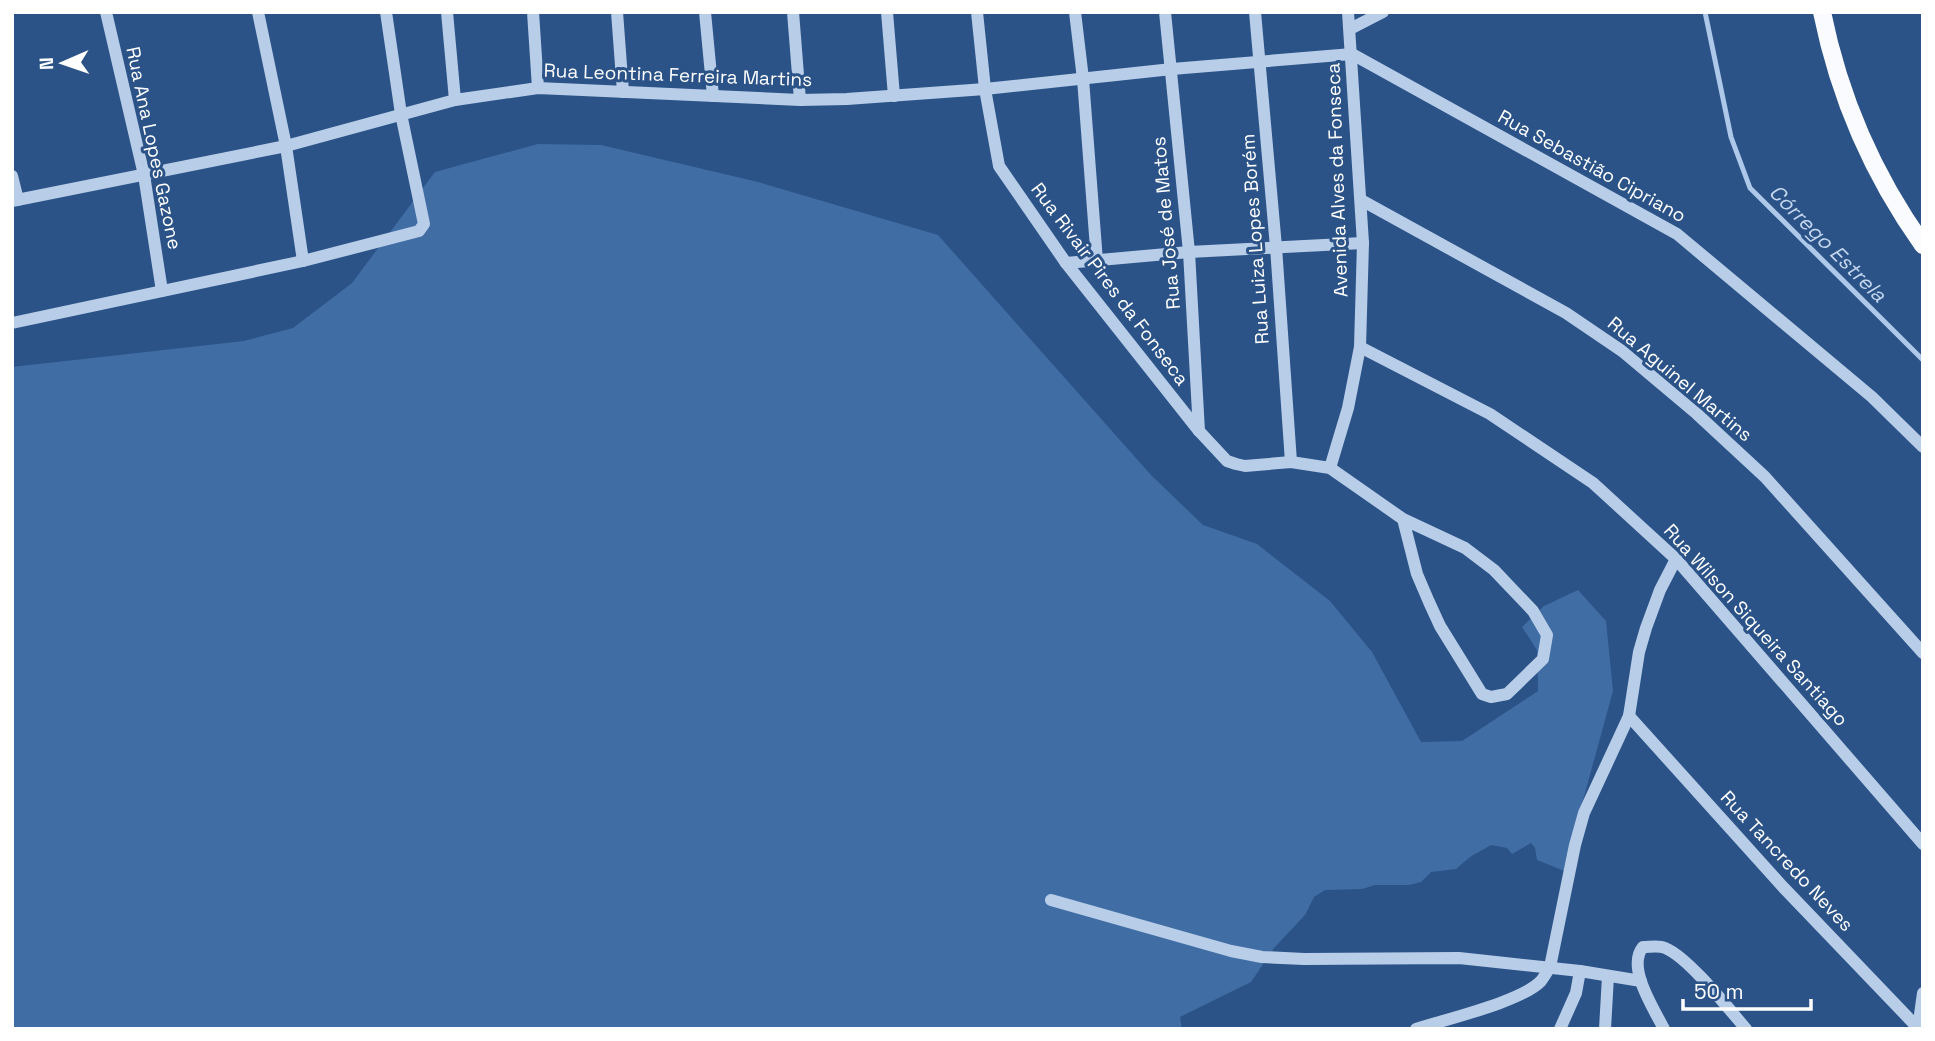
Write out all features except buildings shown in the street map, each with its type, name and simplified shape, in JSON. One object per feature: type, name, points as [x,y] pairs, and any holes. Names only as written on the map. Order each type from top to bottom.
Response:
[{"type":"main road","points":[[1822,12],[1832,59],[1853,121],[1882,178],[1923,245]]},
{"type":"street","name":"Rua Ana Lopes Gazone","points":[[106,12],[144,175],[162,292]]},
{"type":"street","points":[[258,12],[286,146],[303,261]]},
{"type":"street","points":[[12,323],[303,261],[415,232],[421,228],[424,224],[401,114],[386,12]]},
{"type":"street","points":[[447,12],[455,100]]},
{"type":"street","points":[[533,12],[538,88]]},
{"type":"street","points":[[617,12],[622,92]]},
{"type":"street","points":[[705,12],[713,96]]},
{"type":"street","points":[[793,12],[800,100]]},
{"type":"street","points":[[887,12],[894,96]]},
{"type":"street","name":"Rua Rivair Pires da Fonseca","points":[[977,12],[985,89],[999,166],[1066,263],[1199,431],[1227,461],[1245,466],[1292,462],[1330,468]]},
{"type":"street","points":[[1075,12],[1097,261]]},
{"type":"street","name":"Rua José de Matos","points":[[1165,12],[1189,252],[1199,431]]},
{"type":"street","name":"Rua Luiza Lopes Borém","points":[[1255,12],[1292,462]]},
{"type":"street","name":"Avenida Alves da Fonseca","points":[[1330,468],[1348,408],[1360,348],[1363,243],[1349,12]]},
{"type":"street","points":[[1350,29],[1383,12]]},
{"type":"street","name":"Rua Leontina Ferreira Martins","points":[[15,200],[286,146],[455,100],[538,88],[800,100],[985,89],[1172,68],[1352,54]]},
{"type":"street","name":"Rua Sebastião Cipriano","points":[[1352,54],[1677,234],[1872,397],[1923,447]]},
{"type":"street","points":[[12,176],[15,200]]},
{"type":"street","name":"Rua Aguinel Martins","points":[[1361,200],[1566,313],[1622,351],[1697,414],[1765,477],[1923,653]]},
{"type":"street","points":[[1066,263],[1189,252],[1363,243]]},
{"type":"street","name":"Rua Wilson Siqueira Santiago","points":[[1360,348],[1490,414],[1593,483],[1676,559],[1923,844]]},
{"type":"street","points":[[1330,468],[1404,519],[1465,548],[1484,563],[1542,623],[1547,635],[1543,659],[1507,694],[1491,697],[1482,694],[1440,626],[1416,574],[1404,519]]},
{"type":"street","points":[[1416,1029],[1515,996],[1540,982],[1550,967],[1584,813],[1629,716],[1639,652],[1646,628],[1660,590],[1676,559]]},
{"type":"street","name":"Rua Tancredo Neves","points":[[1629,716],[1783,887],[1919,1028]]},
{"type":"street","points":[[1051,900],[1231,951],[1262,957],[1459,958],[1550,967],[1641,981]]},
{"type":"street","points":[[1664,1029],[1637,967],[1638,954],[1643,947],[1665,948],[1682,960],[1712,989],[1746,1029]]},
{"type":"street","points":[[1560,1029],[1576,993],[1580,971]]},
{"type":"street","points":[[1605,1029],[1608,976]]},
{"type":"street","points":[[1919,1028],[1923,993]]},
{"type":"shaded area","points":[[538,144],[601,145],[758,182],[938,235],[1151,475],[1203,525],[1257,544],[1330,601],[1372,652],[1421,742],[1462,741],[1538,691],[1537,650],[1522,627],[1544,606],[1578,590],[1606,621],[1613,691],[1582,804],[1567,872],[1537,860],[1535,848],[1531,843],[1512,854],[1507,848],[1491,845],[1456,869],[1431,872],[1421,882],[1325,890],[1314,897],[1305,915],[1274,948],[1251,982],[1180,1017],[1182,1029],[12,1029],[12,367],[244,341],[293,328],[352,283],[435,172]]},
{"type":"waterway","name":"Córrego Estrela","points":[[1705,12],[1731,137],[1750,188],[1923,360]]}]
